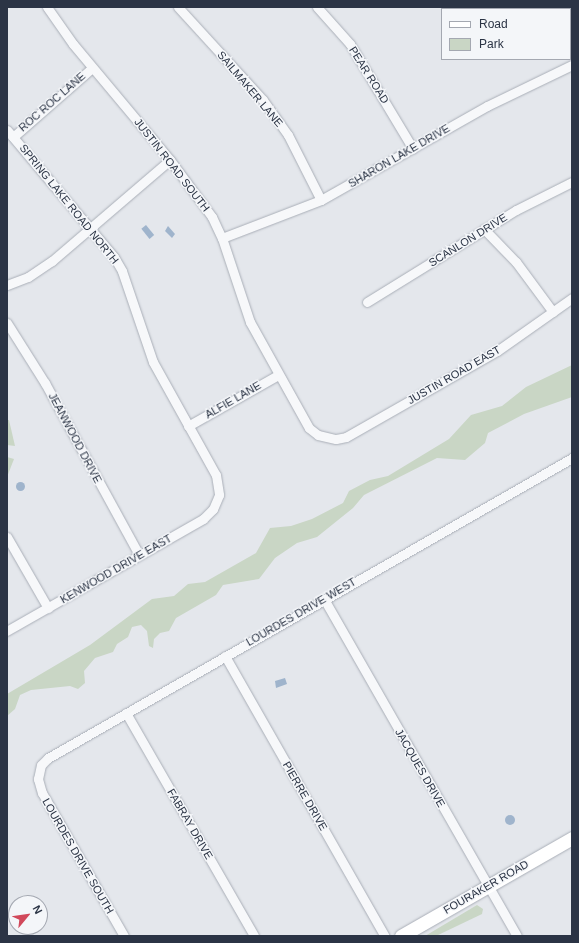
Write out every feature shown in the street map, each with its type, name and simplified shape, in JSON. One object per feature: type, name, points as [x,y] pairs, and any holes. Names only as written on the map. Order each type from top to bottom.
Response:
[{"type":"main road","name":"FOURAKER ROAD","points":[[401,936],[572,838]]},
{"type":"street","name":"JUSTIN ROAD SOUTH","points":[[47,7],[92,68],[201,199],[222,238],[241,301],[278,375],[309,428],[318,435],[329,438]]},
{"type":"street","name":"SAILMAKER LANE","points":[[178,7],[263,100],[288,135],[321,200]]},
{"type":"street","name":"PEAR ROAD","points":[[318,7],[350,44],[413,149]]},
{"type":"street","name":"SHARON LAKE DRIVE","points":[[222,238],[321,200],[487,106],[572,65]]},
{"type":"street","name":"ROC ROC LANE","points":[[10,133],[92,68]]},
{"type":"street","name":"SPRING LAKE ROAD NORTH","points":[[10,133],[114,256],[122,271],[153,362],[219,481],[218,500]]},
{"type":"street","points":[[7,285],[28,276],[52,261],[170,160]]},
{"type":"street","name":"SCANLON DRIVE","points":[[367,302],[441,258],[484,229],[549,192],[572,182]]},
{"type":"street","points":[[484,229],[516,262],[553,312]]},
{"type":"street","name":"JUSTIN ROAD EAST","points":[[329,438],[346,437],[447,381],[497,351],[572,298]]},
{"type":"street","name":"JEANWOOD DRIVE","points":[[7,323],[45,383],[139,555]]},
{"type":"street","name":"ALFIE LANE","points":[[188,426],[278,375]]},
{"type":"street","name":"LOURDES DRIVE WEST","points":[[38,774],[48,758],[572,458]]},
{"type":"street","name":"KENWOOD DRIVE EAST","points":[[7,631],[203,519],[218,500]]},
{"type":"street","points":[[7,537],[48,608]]},
{"type":"street","name":"JACQUES DRIVE","points":[[324,599],[517,936]]},
{"type":"street","name":"PIERRE DRIVE","points":[[225,656],[385,936]]},
{"type":"street","name":"FABRAY DRIVE","points":[[126,713],[254,936]]},
{"type":"street","name":"LOURDES DRIVE SOUTH","points":[[38,774],[42,793],[124,936]]},
{"type":"green space","points":[[572,365],[572,397],[524,414],[488,433],[485,443],[465,460],[437,458],[364,495],[353,508],[317,537],[297,543],[275,558],[259,579],[223,585],[216,595],[176,618],[169,631],[160,633],[154,639],[153,648],[149,646],[147,631],[141,625],[132,627],[128,637],[117,644],[113,652],[95,658],[84,671],[85,683],[78,689],[70,686],[31,690],[20,695],[15,709],[7,716],[7,694],[90,645],[152,599],[174,596],[188,584],[205,582],[256,553],[270,528],[291,526],[312,519],[343,503],[349,491],[370,480],[388,476],[449,439],[471,415],[502,406],[526,387]]},
{"type":"green space","points":[[7,420],[9,420],[15,446],[7,445]]},
{"type":"green space","points":[[7,457],[14,459],[7,477]]},
{"type":"green space","points":[[477,905],[483,909],[482,914],[436,936],[425,936]]},
{"type":"water","points":[[146,225],[154,235],[150,239],[141,229]]},
{"type":"water","points":[[168,226],[175,234],[172,238],[165,231]]},
{"type":"water","points":[[18,482],[22,482],[24,486],[22,490],[18,490],[16,488],[16,484]]},
{"type":"water","points":[[285,678],[287,684],[276,688],[275,681]]},
{"type":"water","points":[[510,815],[515,820],[510,825],[505,820]]}]
